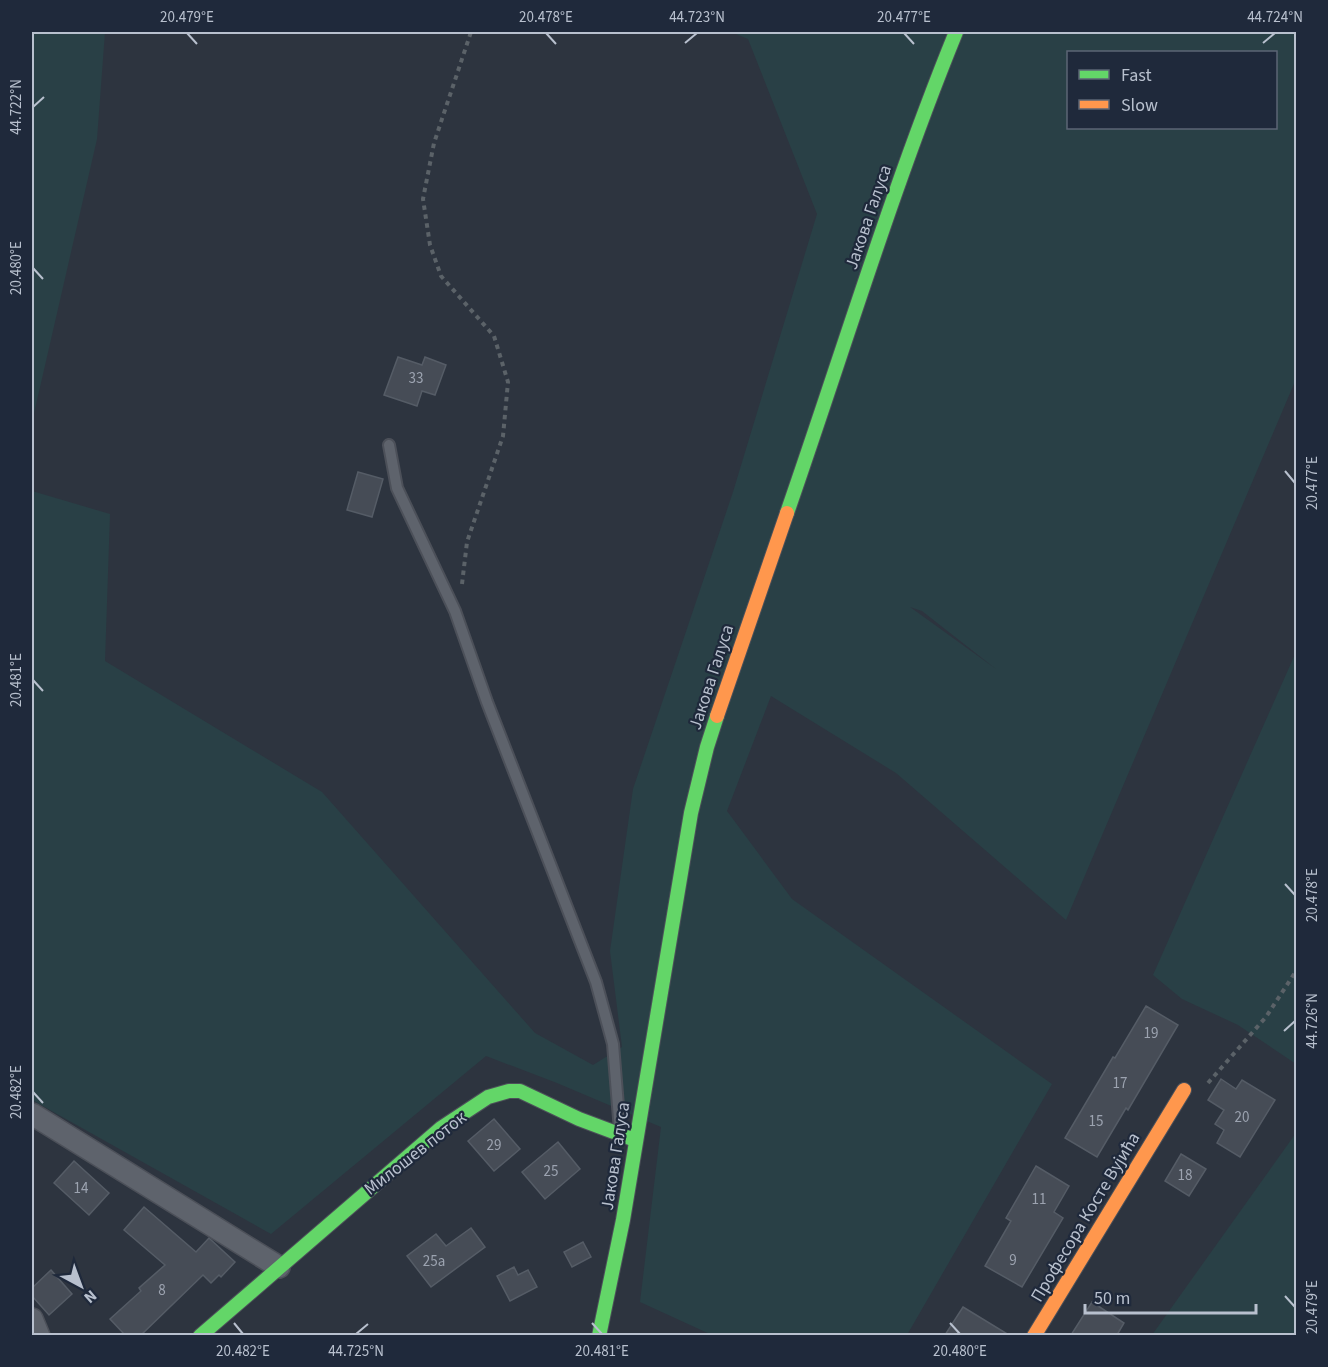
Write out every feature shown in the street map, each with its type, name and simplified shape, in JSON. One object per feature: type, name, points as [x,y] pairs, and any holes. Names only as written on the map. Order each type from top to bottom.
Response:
[{"type":"street","name":"Јакова Галуса","points":[[599,1335],[623,1220],[691,813],[715,717],[814,435],[895,193],[927,103],[956,32]]},
{"type":"street","name":"Милошев поток","points":[[200,1335],[441,1128],[483,1101],[509,1089],[520,1091],[579,1119],[635,1140]]},
{"type":"street","name":"Професора Косте Вујића","points":[[1034,1335],[1184,1090]]},
{"type":"street","points":[[32,1114],[279,1267]]},
{"type":"street","points":[[32,1319],[39,1335]]},
{"type":"lane","name":"Јакова Галуса","points":[[389,446],[397,488],[455,611],[487,702],[596,982],[613,1044],[620,1134]]},
{"type":"path","points":[[455,611],[460,598],[467,542],[503,436],[507,382],[494,336],[441,276],[430,245],[423,199],[434,143],[471,32]]},
{"type":"path","points":[[1208,1084],[1266,1017],[1296,971]]},
{"type":"green space","points":[[32,32],[105,32],[97,139],[32,422]]},
{"type":"green space","points":[[731,32],[1296,32],[1296,379],[1066,920],[896,773],[771,696],[727,811],[792,899],[1052,1084],[907,1335],[712,1335],[640,1302],[661,1127],[486,1056],[271,1234],[32,1100],[32,491],[110,514],[105,661],[322,792],[535,1033],[593,1065],[622,1047],[610,951],[633,789],[733,492],[817,214],[748,39]],"holes":[[[910,607],[922,611],[996,669]]]},
{"type":"green space","points":[[1296,652],[1296,1064],[1238,1025],[1182,999],[1153,975]]},
{"type":"green space","points":[[1296,1133],[1296,1335],[1152,1335]]},
{"type":"building","points":[[398,357],[422,365],[425,357],[446,365],[435,395],[422,391],[417,406],[384,395]]},
{"type":"building","points":[[358,472],[383,479],[372,517],[347,510]]},
{"type":"building","points":[[1146,1006],[1178,1025],[1128,1110],[1126,1108],[1097,1157],[1065,1138]]},
{"type":"building","points":[[1221,1079],[1236,1089],[1242,1080],[1275,1100],[1240,1157],[1217,1143],[1224,1130],[1215,1124],[1224,1110],[1208,1100]]},
{"type":"building","points":[[494,1119],[520,1149],[494,1171],[468,1141]]},
{"type":"building","points":[[558,1142],[580,1169],[545,1199],[522,1172]]},
{"type":"building","points":[[1181,1154],[1206,1169],[1189,1196],[1165,1181]]},
{"type":"building","points":[[74,1161],[109,1193],[89,1215],[54,1183]]},
{"type":"building","points":[[1036,1166],[1069,1186],[1054,1212],[1063,1218],[1022,1287],[985,1266],[1011,1221],[1006,1218]]},
{"type":"building","points":[[144,1207],[196,1252],[209,1238],[235,1262],[221,1277],[219,1275],[211,1283],[203,1275],[141,1335],[125,1335],[110,1319],[141,1291],[139,1288],[165,1265],[124,1230]]},
{"type":"building","points":[[471,1228],[485,1247],[431,1287],[407,1256],[436,1234],[446,1246]]},
{"type":"building","points":[[583,1242],[591,1257],[572,1267],[564,1252]]},
{"type":"building","points":[[514,1267],[518,1275],[528,1270],[537,1287],[510,1301],[497,1276]]},
{"type":"building","points":[[51,1270],[72,1294],[49,1315],[32,1296],[32,1288]]},
{"type":"building","points":[[1092,1302],[1124,1323],[1117,1335],[1071,1335]]},
{"type":"building","points":[[963,1307],[1009,1335],[945,1335]]},
{"type":"traffic: fast","points":[[787,513],[910,151],[956,32]]},
{"type":"traffic: fast","points":[[599,1336],[623,1220],[691,813],[717,716]]},
{"type":"traffic: fast","points":[[200,1336],[441,1128],[488,1097],[509,1091],[520,1091],[579,1119],[635,1140]]},
{"type":"traffic: slow","points":[[717,716],[787,513]]},
{"type":"traffic: slow","points":[[1034,1336],[1184,1090]]}]
